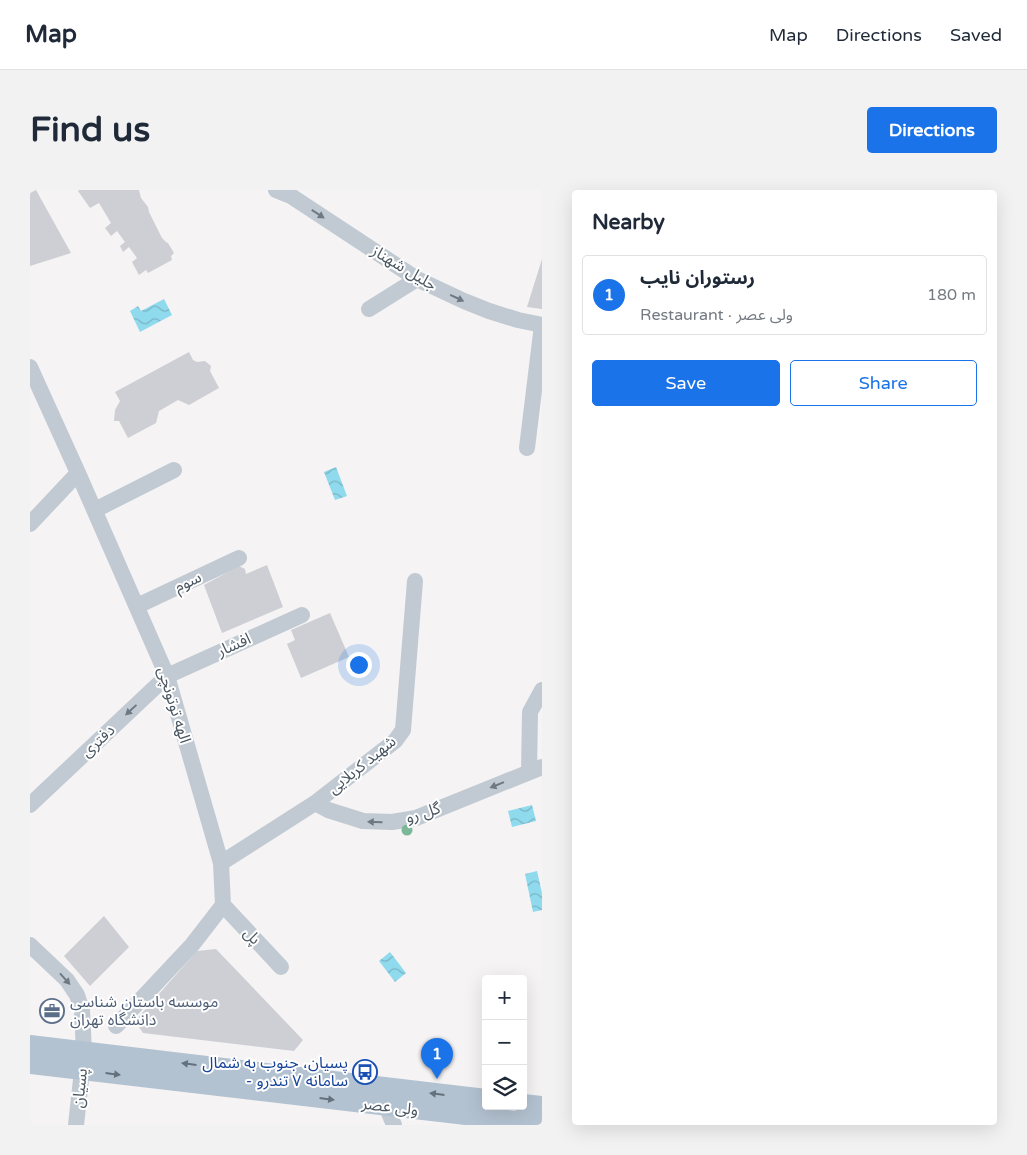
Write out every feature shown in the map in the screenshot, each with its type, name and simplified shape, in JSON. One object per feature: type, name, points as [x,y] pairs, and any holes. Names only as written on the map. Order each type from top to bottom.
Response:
[{"type":"main road","name":"ولی عصر","points":[[30,1045],[482,1099]]},
{"type":"main road","name":"ولی عصر","points":[[30,1064],[542,1124]]},
{"type":"main road","points":[[527,1104],[542,1106]]},
{"type":"street","name":"جلیل شهناز","points":[[276,190],[291,196],[417,280],[489,311],[542,325]]},
{"type":"street","points":[[369,309],[417,280]]},
{"type":"street","points":[[527,448],[542,325]]},
{"type":"street","name":"الهه توتونچی","points":[[30,367],[167,676],[221,864],[223,906]]},
{"type":"street","points":[[95,510],[174,470]]},
{"type":"street","points":[[30,524],[78,473]]},
{"type":"street","name":"سوم","points":[[137,606],[239,558]]},
{"type":"street","name":"شهید کربلایی","points":[[221,864],[315,803],[395,741],[403,730],[415,582]]},
{"type":"street","name":"افشار","points":[[167,676],[302,615]]},
{"type":"street","name":"دفتری","points":[[30,805],[167,676]]},
{"type":"street","name":"گل رو","points":[[315,803],[328,810],[363,821],[392,822],[416,818],[535,770],[530,712],[542,690]]},
{"type":"street","points":[[116,1026],[192,945],[223,906]]},
{"type":"street","name":"پل","points":[[223,906],[281,967]]},
{"type":"street","name":"پسیان","points":[[30,946],[67,980],[77,995],[82,1010],[84,1052],[76,1125]]},
{"type":"street","points":[[386,1106],[394,1125]]},
{"type":"water","points":[[164,299],[172,315],[140,332],[130,311],[138,306],[141,311]]},
{"type":"water","points":[[336,467],[347,496],[335,500],[324,472]]},
{"type":"water","points":[[532,805],[536,821],[512,827],[508,811]]},
{"type":"water","points":[[537,871],[542,893],[542,910],[533,912],[525,874]]},
{"type":"water","points":[[390,952],[406,973],[395,982],[379,961]]},
{"type":"building","points":[[36,190],[71,253],[30,266],[30,193]]},
{"type":"building","points":[[79,190],[139,190],[141,198],[148,207],[162,238],[168,243],[174,253],[171,256],[172,260],[148,273],[146,270],[139,275],[132,262],[137,258],[129,247],[123,252],[120,246],[125,242],[117,231],[111,236],[105,228],[111,223],[99,203],[90,208]]},
{"type":"building","points":[[542,259],[542,309],[527,307]]},
{"type":"building","points":[[189,352],[193,360],[197,362],[205,361],[211,366],[210,371],[219,388],[189,405],[178,400],[159,411],[156,423],[128,438],[119,421],[114,421],[115,410],[120,401],[115,392]]},
{"type":"building","points":[[267,565],[283,607],[222,633],[204,585],[239,566],[245,569],[246,574]]},
{"type":"building","points":[[330,613],[349,657],[301,678],[287,644],[295,640],[291,630]]},
{"type":"building","points":[[104,916],[129,947],[90,986],[64,956]]},
{"type":"building","points":[[216,949],[303,1040],[294,1051],[143,1033],[135,1021],[197,951]]},
{"type":"place","name":"موسسه باستان شناسی دانشگاه تهران","points":[[52,1011]]},
{"type":"place","name":"پسیان، جنوب به شمال - سامانه ۷ تندرو","points":[[365,1072]]},
{"type":"place","name":"رستوران نایب","points":[[437,1079]]}]
